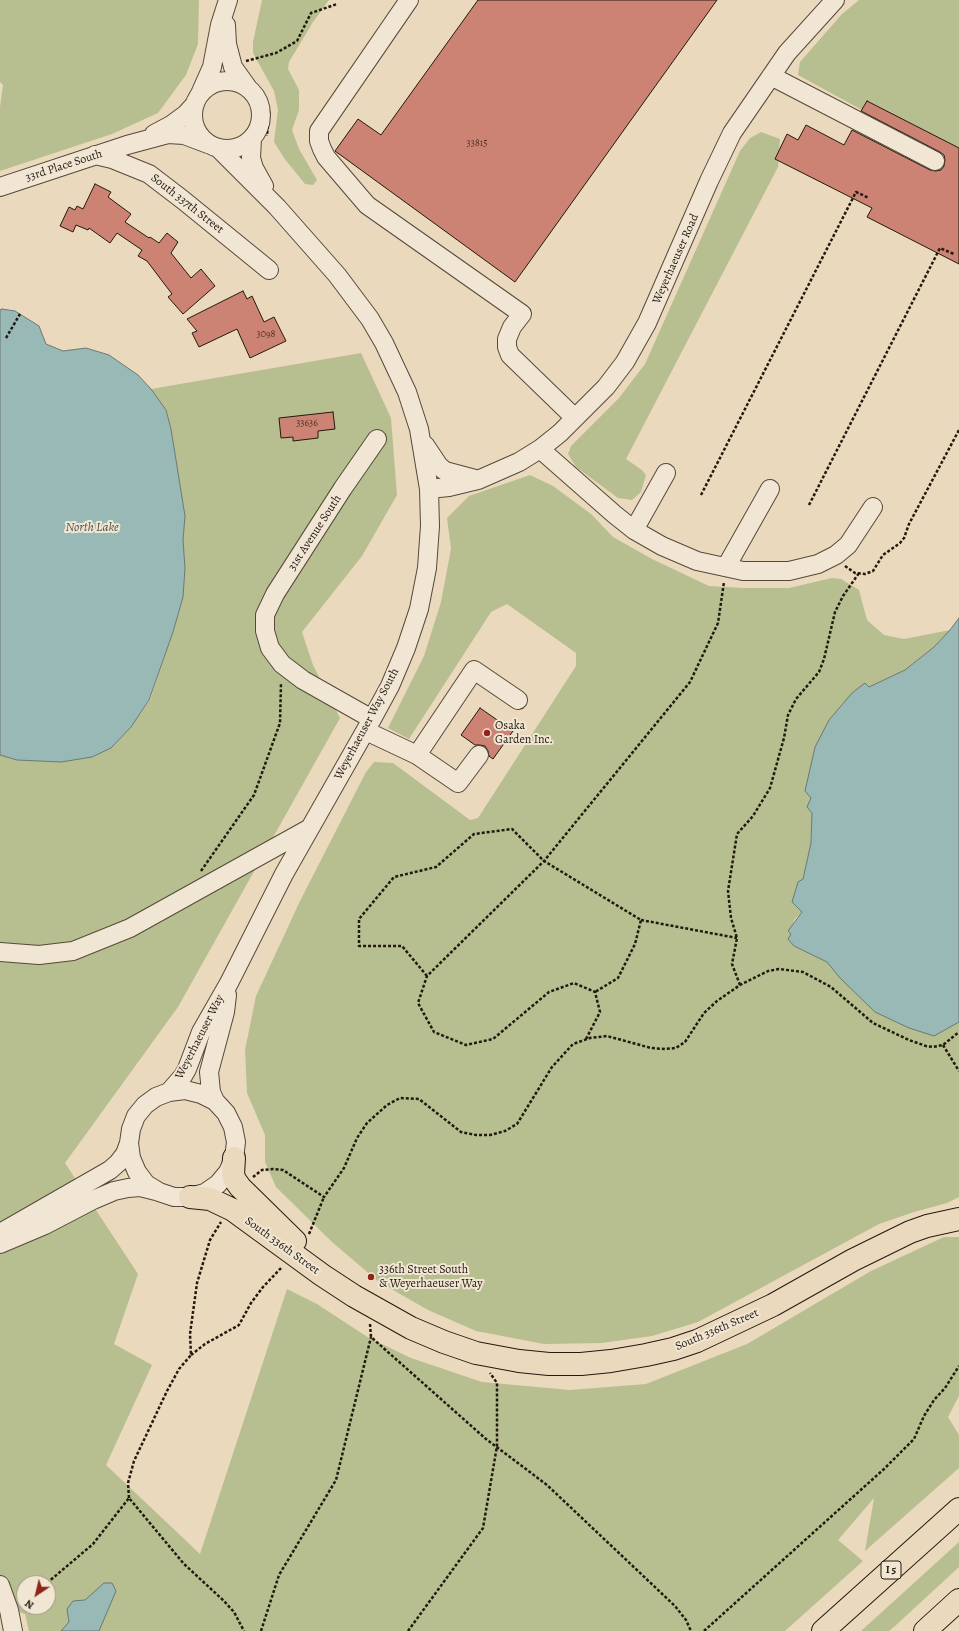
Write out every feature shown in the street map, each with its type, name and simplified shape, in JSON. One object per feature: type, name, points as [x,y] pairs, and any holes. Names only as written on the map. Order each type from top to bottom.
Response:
[{"type":"main road","name":"South 336th Street","points":[[234,1158],[233,1174],[235,1180],[249,1197],[317,1262],[370,1305]]},
{"type":"main road","name":"South 336th Street","points":[[190,1197],[210,1199],[233,1210],[322,1275],[410,1328],[476,1353],[519,1361],[549,1364],[580,1364],[646,1355],[673,1349],[697,1341],[773,1305],[853,1260],[910,1232],[927,1226],[959,1219]]},
{"type":"main road","name":"I 5","points":[[823,1631],[959,1509]]},
{"type":"main road","points":[[925,1631],[959,1600]]},
{"type":"street","points":[[409,0],[319,131],[319,141],[322,150],[326,158],[367,205],[522,314],[512,327],[507,339],[507,347],[510,355],[575,418]]},
{"type":"street","name":"Weyerhaeuser Road","points":[[429,489],[449,487],[478,480],[519,462],[540,449],[560,433],[606,387],[624,362],[647,323],[718,161],[732,133],[787,53],[835,0]]},
{"type":"street","points":[[227,3],[226,26],[230,60],[238,76],[255,89],[260,107],[261,119],[258,130],[259,140],[231,149],[214,146],[200,136],[195,126],[193,115],[197,99],[212,67],[220,25],[227,3]]},
{"type":"street","points":[[771,76],[935,161]]},
{"type":"street","points":[[197,99],[208,87],[217,82],[228,81],[239,83],[255,89]]},
{"type":"street","name":"33rd Place South","points":[[127,145],[172,125],[186,114],[197,99]]},
{"type":"street","name":"33rd Place South","points":[[0,188],[95,155],[168,134],[193,137],[214,146]]},
{"type":"street","name":"Weyerhaeuser Way South","points":[[259,140],[251,158],[254,168],[277,207]]},
{"type":"street","name":"Weyerhaeuser Way South","points":[[214,146],[277,207],[337,275],[370,320],[396,367],[413,410],[420,438],[429,489],[430,526],[427,568],[419,608],[406,648],[369,725],[284,874],[229,983]]},
{"type":"street","name":"South 337th Street","points":[[95,155],[112,158],[148,174],[183,200],[269,270]]},
{"type":"street","points":[[420,438],[439,466],[445,471],[478,480]]},
{"type":"street","name":"31st Avenue South","points":[[282,664],[270,648],[265,631],[265,615],[275,594],[343,488],[377,439]]},
{"type":"street","points":[[540,449],[634,530],[662,546],[697,561],[743,571],[789,571],[818,564],[836,555],[848,545],[873,507]]},
{"type":"street","points":[[634,530],[666,473]]},
{"type":"street","points":[[726,567],[770,489]]},
{"type":"street","points":[[282,664],[369,725],[417,754],[458,783],[479,755]]},
{"type":"street","points":[[417,754],[474,670],[518,700]]},
{"type":"street","points":[[0,952],[39,955],[73,951],[130,928],[310,828]]},
{"type":"street","name":"Weyerhaeuser Way","points":[[169,1092],[187,1069],[201,1032],[229,983]]},
{"type":"street","name":"Weyerhaeuser Way","points":[[215,1101],[211,1092],[209,1072],[225,1012],[229,983]]},
{"type":"street","points":[[0,1233],[110,1170],[125,1154],[136,1116],[145,1105],[156,1097],[169,1092],[185,1090],[201,1094],[215,1101],[226,1113],[233,1127],[236,1142],[234,1158],[228,1172],[218,1184],[205,1193],[190,1197],[174,1197],[140,1187],[114,1191],[51,1222],[0,1244]]},
{"type":"street","points":[[129,1143],[131,1158],[137,1172],[146,1184],[159,1192]]},
{"type":"street","points":[[0,1585],[9,1610],[12,1631]]},
{"type":"path","points":[[244,62],[276,53],[298,41],[311,13],[337,4]]},
{"type":"path","points":[[242,57],[246,67]]},
{"type":"path","points":[[255,89],[270,112],[269,128],[259,140]]},
{"type":"path","points":[[701,495],[856,192],[869,198]]},
{"type":"path","points":[[809,505],[940,248],[954,254]]},
{"type":"path","points":[[6,338],[20,314]]},
{"type":"path","points":[[836,555],[844,565],[855,573],[865,574],[873,571],[883,555],[900,543],[904,538],[909,524],[959,430]]},
{"type":"path","points":[[595,992],[574,983],[549,992],[493,1039],[466,1045],[434,1032],[418,1003],[427,976],[544,861],[690,682],[718,623],[726,567]]},
{"type":"path","points":[[740,985],[732,964],[737,938],[731,918],[728,891],[737,834],[753,816],[770,788],[784,738],[788,715],[796,700],[819,672],[824,659],[835,612],[843,596],[859,573]]},
{"type":"path","points":[[200,872],[254,795],[280,723],[282,664]]},
{"type":"path","points":[[427,976],[402,946],[359,946],[359,919],[394,877],[436,867],[474,834],[512,829],[544,861],[641,920],[737,938]]},
{"type":"path","points":[[595,992],[618,978],[635,944],[641,920]]},
{"type":"path","points":[[309,1235],[324,1197],[344,1168],[357,1138],[367,1123],[387,1105],[400,1098],[419,1099],[461,1132],[476,1135],[490,1135],[505,1131],[518,1124],[552,1067],[561,1055],[573,1044],[586,1039],[607,1036],[651,1048],[676,1048],[685,1042],[704,1014],[740,985],[768,971],[779,969],[803,972],[832,987],[867,1018],[886,1030],[926,1046],[933,1047],[943,1045],[959,1032]]},
{"type":"path","points":[[586,1039],[600,1012],[595,992]]},
{"type":"path","points":[[943,1045],[959,1071]]},
{"type":"path","points":[[253,1177],[262,1170],[283,1170],[324,1197]]},
{"type":"path","points":[[191,1355],[190,1334],[197,1283],[210,1240],[223,1219]]},
{"type":"path","points":[[244,1631],[234,1612],[184,1564],[129,1498],[128,1483],[134,1461],[179,1369],[191,1355],[206,1344],[238,1325],[251,1303],[263,1287],[286,1262]]},
{"type":"path","points":[[261,1631],[279,1575],[336,1480],[370,1337],[370,1305]]},
{"type":"path","points":[[370,1337],[486,1439],[547,1485],[675,1606],[686,1620],[691,1631]]},
{"type":"path","points":[[408,1631],[483,1528],[497,1446],[497,1383],[476,1353]]},
{"type":"path","points":[[704,1631],[884,1469],[914,1439],[924,1416],[959,1366]]},
{"type":"path","points":[[56,1575],[93,1544],[129,1498]]},
{"type":"green space","points":[[0,0],[199,0],[198,44],[186,75],[158,113],[112,134],[0,171],[0,107],[3,85],[0,82]]},
{"type":"green space","points":[[262,0],[329,0],[313,22],[289,62],[288,69],[299,90],[299,110],[292,130],[299,149],[317,180],[313,185],[305,184],[284,158],[274,142],[278,110],[274,91],[253,53],[253,42]]},
{"type":"green space","points":[[859,0],[959,0],[959,148],[867,101],[862,110],[798,75],[800,62],[842,14]]},
{"type":"green space","points":[[761,132],[780,139],[778,167],[626,459],[642,470],[646,475],[641,492],[632,500],[618,498],[576,467],[568,454],[571,446],[619,398],[645,364],[740,151],[750,138]]},
{"type":"green space","points":[[361,353],[391,418],[397,495],[362,556],[302,632],[313,665],[340,718],[178,1007],[65,1163],[138,1274],[114,1344],[152,1365],[106,1465],[200,1554],[287,1289],[317,1304],[369,1338],[411,1358],[482,1382],[570,1390],[646,1384],[747,1344],[871,1271],[944,1237],[959,1237],[959,1396],[948,1417],[959,1435],[959,1468],[865,1551],[874,1498],[838,1540],[863,1561],[785,1631],[29,1631],[25,1615],[56,1615],[56,1575],[16,1575],[16,1611],[0,1605],[0,755],[17,760],[61,762],[92,757],[111,748],[131,727],[150,700],[183,597],[185,568],[183,540],[185,516],[171,429],[166,410],[151,389]]},
{"type":"green space","points":[[530,475],[553,486],[591,514],[613,537],[652,559],[709,586],[789,588],[832,578],[841,579],[859,590],[867,620],[884,635],[904,639],[950,630],[934,647],[905,670],[869,687],[865,683],[811,798],[811,843],[803,879],[802,912],[794,920],[791,934],[794,946],[827,962],[875,1012],[956,1024],[959,1022],[959,1197],[947,1203],[879,1224],[698,1322],[652,1336],[602,1343],[544,1344],[476,1331],[428,1310],[379,1282],[332,1242],[276,1187],[265,1162],[265,1135],[247,1093],[245,1050],[256,996],[300,901],[366,772],[374,762],[393,763],[470,820],[478,818],[576,666],[576,653],[507,604],[491,612],[409,739],[388,728],[424,656],[441,602],[451,549],[447,518],[469,496]]},
{"type":"green space","points":[[959,1542],[959,1567],[895,1626],[889,1631],[861,1631]]},
{"type":"water","name":"North Lake","points":[[0,310],[15,311],[39,326],[46,344],[63,351],[86,348],[109,355],[138,375],[151,389],[166,410],[171,429],[185,516],[183,540],[185,568],[183,597],[173,632],[149,700],[131,727],[111,748],[92,757],[61,762],[17,760],[0,755]]},
{"type":"water","points":[[959,618],[959,1022],[934,1036],[909,1028],[875,1012],[840,978],[827,962],[794,946],[788,939],[791,934],[788,931],[802,912],[792,902],[798,882],[803,879],[811,843],[812,813],[807,807],[811,798],[805,791],[815,747],[829,720],[852,693],[865,683],[869,687],[905,670],[934,647]]},
{"type":"water","points":[[104,1583],[112,1583],[116,1591],[99,1631],[61,1631],[69,1622],[67,1609],[73,1601],[85,1600]]},
{"type":"building","points":[[478,0],[717,0],[515,282],[335,151],[358,119],[381,135]]},
{"type":"building","points":[[867,101],[959,148],[959,264],[867,217],[872,208],[775,159],[787,134],[798,140],[806,125],[844,145],[852,130],[930,170],[941,170],[944,166],[944,155],[861,111]]},
{"type":"building","points":[[95,184],[111,192],[108,197],[131,214],[125,222],[159,243],[167,233],[178,242],[171,253],[191,278],[201,269],[215,286],[183,314],[168,297],[172,294],[147,261],[138,256],[142,250],[117,233],[110,243],[89,228],[88,230],[76,225],[73,232],[60,226],[69,207],[75,210],[77,206],[83,209]]},
{"type":"building","points":[[243,291],[247,299],[252,296],[264,322],[274,317],[286,341],[250,358],[237,329],[199,347],[192,333],[197,331],[187,319]]},
{"type":"building","points":[[333,412],[335,429],[318,431],[318,438],[293,441],[293,437],[281,438],[279,418]]},
{"type":"building","name":"Osaka Garden Inc.","points":[[480,708],[513,731],[493,759],[489,756],[485,746],[475,745],[461,735]]},
{"type":"place","name":"Osaka Garden Inc.","points":[[487,733]]},
{"type":"place","name":"336th Street South & Weyerhaeuser Way","points":[[371,1277]]}]
